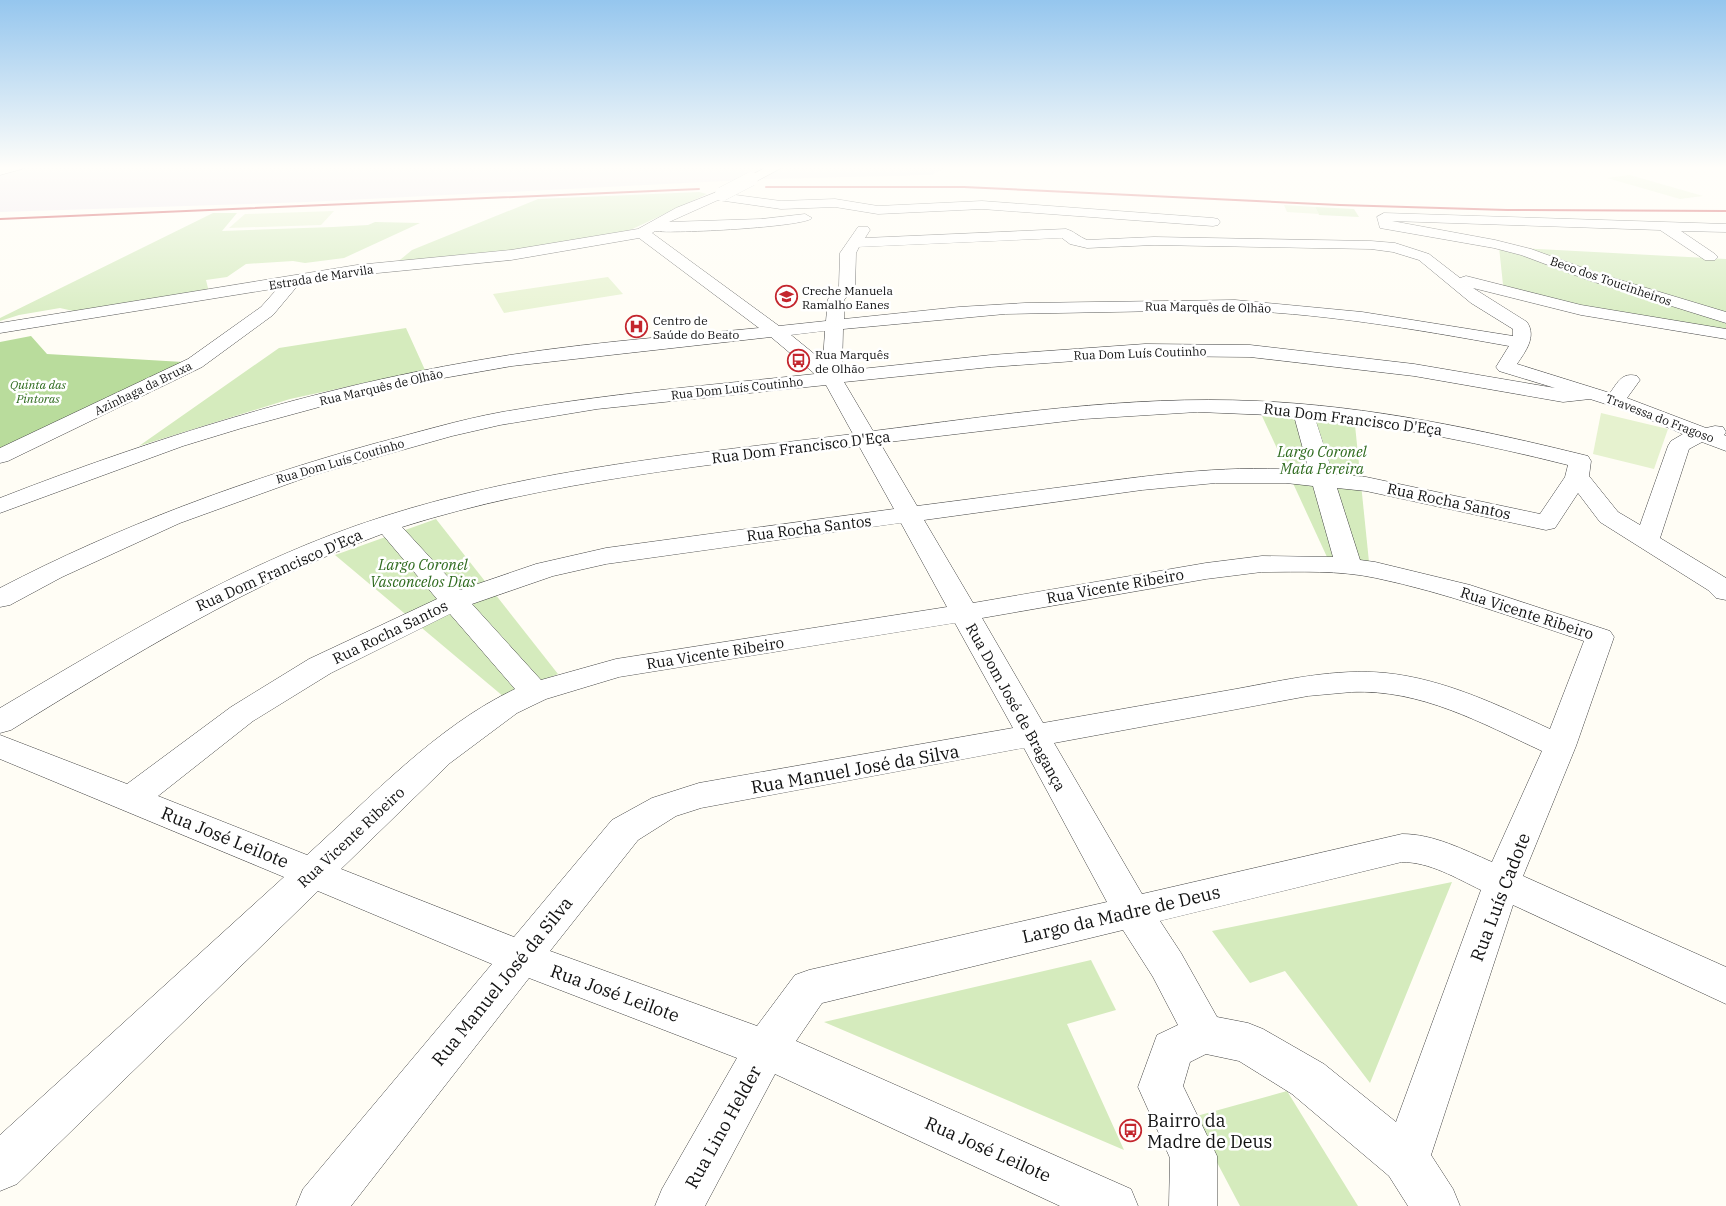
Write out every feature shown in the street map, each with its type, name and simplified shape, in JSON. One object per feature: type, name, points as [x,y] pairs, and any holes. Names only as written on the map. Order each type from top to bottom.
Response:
[{"type":"street","points":[[646,230],[660,222]]},
{"type":"street","points":[[646,230],[768,222]]},
{"type":"street","points":[[832,378],[836,299],[847,288],[848,253],[869,222]]},
{"type":"street","name":"Beco dos Toucinheiros","points":[[1385,222],[1385,225],[1511,248],[1594,277],[1726,318]]},
{"type":"street","name":"Beco dos Toucinheiros","points":[[1567,222],[1662,225]]},
{"type":"street","points":[[1662,225],[1726,228]]},
{"type":"street","points":[[1662,225],[1710,257]]},
{"type":"street","points":[[646,230],[832,378]]},
{"type":"street","name":"Estrada de Marvila","points":[[0,328],[357,270],[511,255],[646,230]]},
{"type":"street","points":[[854,243],[1066,233],[1075,241],[1087,244],[1154,241],[1371,245],[1395,248],[1414,253],[1433,263],[1477,299],[1517,323],[1523,330],[1520,343]]},
{"type":"street","name":"Beco dos Toucinheiros","points":[[1450,277],[1581,310],[1726,334]]},
{"type":"street","name":"Azinhaga da Bruxa","points":[[0,456],[195,363],[267,311],[294,280]]},
{"type":"street","name":"Rua Marquês de Olhão","points":[[0,506],[57,483],[168,444],[294,407],[391,383],[524,358],[984,310],[1060,306],[1264,307],[1386,320],[1520,343]]},
{"type":"street","name":"Travessa do Fragoso","points":[[1520,343],[1506,367],[1715,432],[1726,444]]},
{"type":"street","name":"Rua Dom Luís Coutinho","points":[[0,599],[53,571],[162,522],[243,490],[302,470],[500,418],[597,403],[991,361],[1145,350],[1250,351],[1414,370],[1563,396],[1594,394]]},
{"type":"street","name":"Rua Dom José de Bragança","points":[[832,378],[1033,737],[1132,911],[1167,965],[1204,1034]]},
{"type":"street","points":[[1615,400],[1630,380]]},
{"type":"street","name":"Rua Dom Francisco D'Eça","points":[[0,722],[193,609],[310,553],[386,524],[475,497],[561,480],[650,466],[983,424],[1122,410],[1189,407],[1253,407],[1303,411],[1470,434],[1578,469]]},
{"type":"street","points":[[1303,411],[1349,567]]},
{"type":"street","points":[[1647,540],[1679,446],[1684,442],[1715,432]]},
{"type":"street","points":[[1578,469],[1609,517],[1717,584],[1726,592]]},
{"type":"street","name":"Rua Rocha Santos","points":[[130,799],[242,714],[320,666],[455,601],[545,570],[606,556],[1142,483],[1216,476],[1286,476],[1385,488],[1546,523],[1578,469]]},
{"type":"street","points":[[386,524],[535,692]]},
{"type":"street","name":"Rua Vicente Ribeiro","points":[[0,1167],[438,755],[506,706],[535,692],[616,668],[1206,571],[1262,564],[1327,564],[1375,570],[1460,591],[1600,637]]},
{"type":"street","name":"Rua Luís Cadote","points":[[1406,1159],[1502,883],[1560,746],[1600,637]]},
{"type":"street","name":"Rua Manuel José da Silva","points":[[320,1206],[625,830],[664,807],[699,796],[1308,686],[1354,682],[1395,684],[1452,699],[1560,746]]},
{"type":"street","name":"Rua José Leilote","points":[[0,746],[522,958],[766,1049],[1114,1206]]},
{"type":"street","name":"Largo da Madre de Deus","points":[[766,1049],[809,988],[1402,848],[1420,849],[1443,856],[1726,986]]},
{"type":"street","points":[[1193,1206],[1194,1156],[1160,1087],[1172,1049],[1204,1034],[1248,1043],[1308,1079],[1406,1159],[1436,1206]]},
{"type":"street","name":"Rua Lino Helder","points":[[680,1206],[766,1049]]},
{"type":"green space","points":[[194,222],[229,222],[222,231],[368,225],[374,222],[420,223],[344,258],[305,263],[293,261],[246,264],[227,277],[206,280],[209,292],[82,313],[60,308],[19,315],[0,321],[0,318]]},
{"type":"green space","points":[[236,222],[324,222],[321,225],[229,228]]},
{"type":"green space","points":[[480,222],[647,222],[626,232],[500,255],[395,264],[412,250]]},
{"type":"green space","points":[[1499,247],[1726,259],[1726,339],[1504,294]]},
{"type":"green space","points":[[608,277],[623,294],[504,313],[493,294]]},
{"type":"green space","points":[[406,328],[425,370],[290,399],[139,446],[279,348]]},
{"type":"green space","name":"Quinta das Pintoras","points":[[31,336],[47,354],[183,362],[0,450],[0,342]]},
{"type":"green space","points":[[1601,413],[1668,429],[1654,469],[1593,454]]},
{"type":"green space","name":"Largo Coronel Mata Pereira","points":[[1262,416],[1355,425],[1369,562],[1327,557]]},
{"type":"green space","name":"Largo Coronel Vasconcelos Dias","points":[[436,519],[558,674],[504,697],[335,555]]},
{"type":"green space","points":[[1452,882],[1370,1083],[1285,971],[1250,983],[1212,931]]},
{"type":"green space","points":[[1091,960],[1116,1010],[1067,1024],[1124,1150],[824,1022]]},
{"type":"green space","points":[[1287,1091],[1358,1206],[1240,1206],[1193,1117]]},
{"type":"place","name":"Creche Manuela Ramalho Eanes","points":[[786,297]]},
{"type":"place","name":"Centro de Saúde do Beato","points":[[637,327]]},
{"type":"place","name":"Rua Marquês de Olhão","points":[[799,361]]},
{"type":"place","name":"Bairro da Madre de Deus","points":[[1131,1130]]}]
